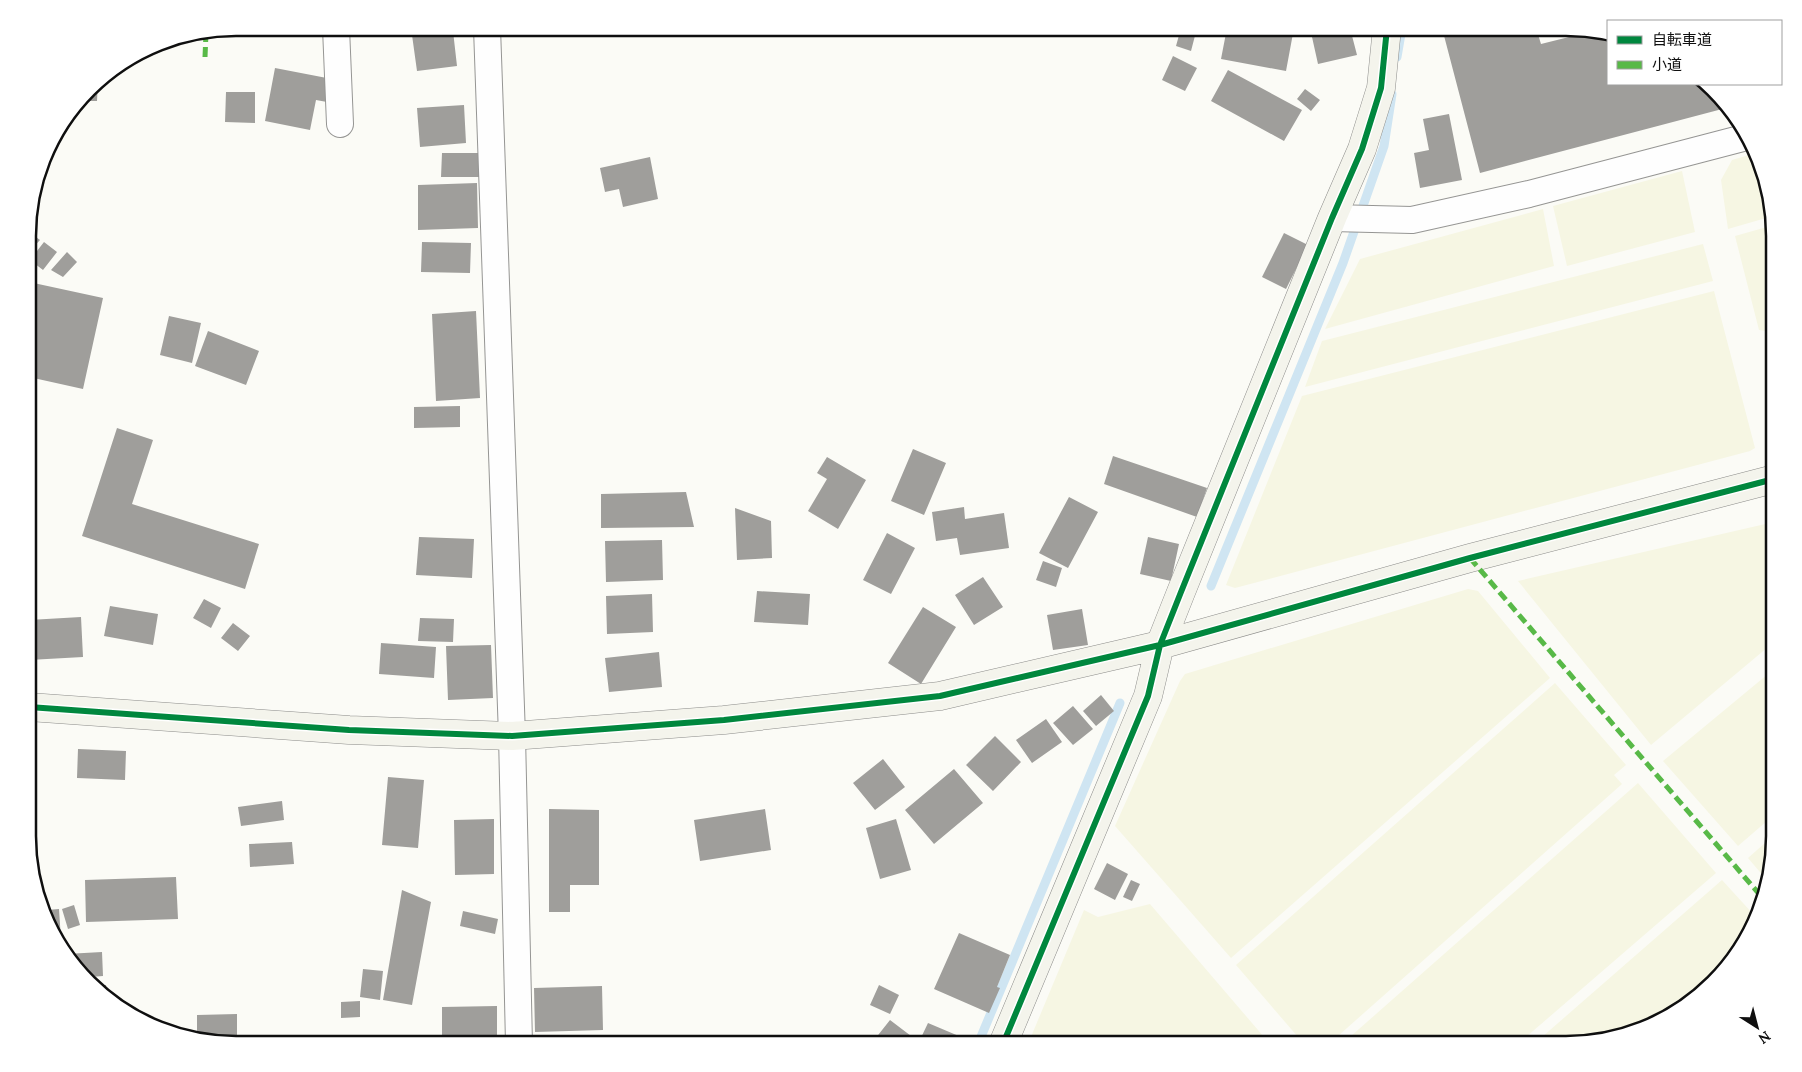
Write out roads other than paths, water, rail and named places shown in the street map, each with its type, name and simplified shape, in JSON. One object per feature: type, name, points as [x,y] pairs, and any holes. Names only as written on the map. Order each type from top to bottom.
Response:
[{"type":"street","points":[[336,36],[340,124]]},
{"type":"street","points":[[487,36],[512,736],[519,1036]]},
{"type":"street","points":[[1006,1036],[1148,696],[1160,645],[1362,148],[1381,88],[1387,36]]},
{"type":"street","points":[[1335,218],[1412,220],[1529,194],[1740,138]]},
{"type":"street","points":[[36,708],[349,730],[512,736],[724,720],[940,696],[1160,645],[1470,558],[1766,481]]},
{"type":"waterway","points":[[1397,57],[1401,36]]},
{"type":"waterway","points":[[1211,586],[1343,263],[1384,146],[1392,94]]},
{"type":"waterway","points":[[981,1036],[1120,703]]}]
